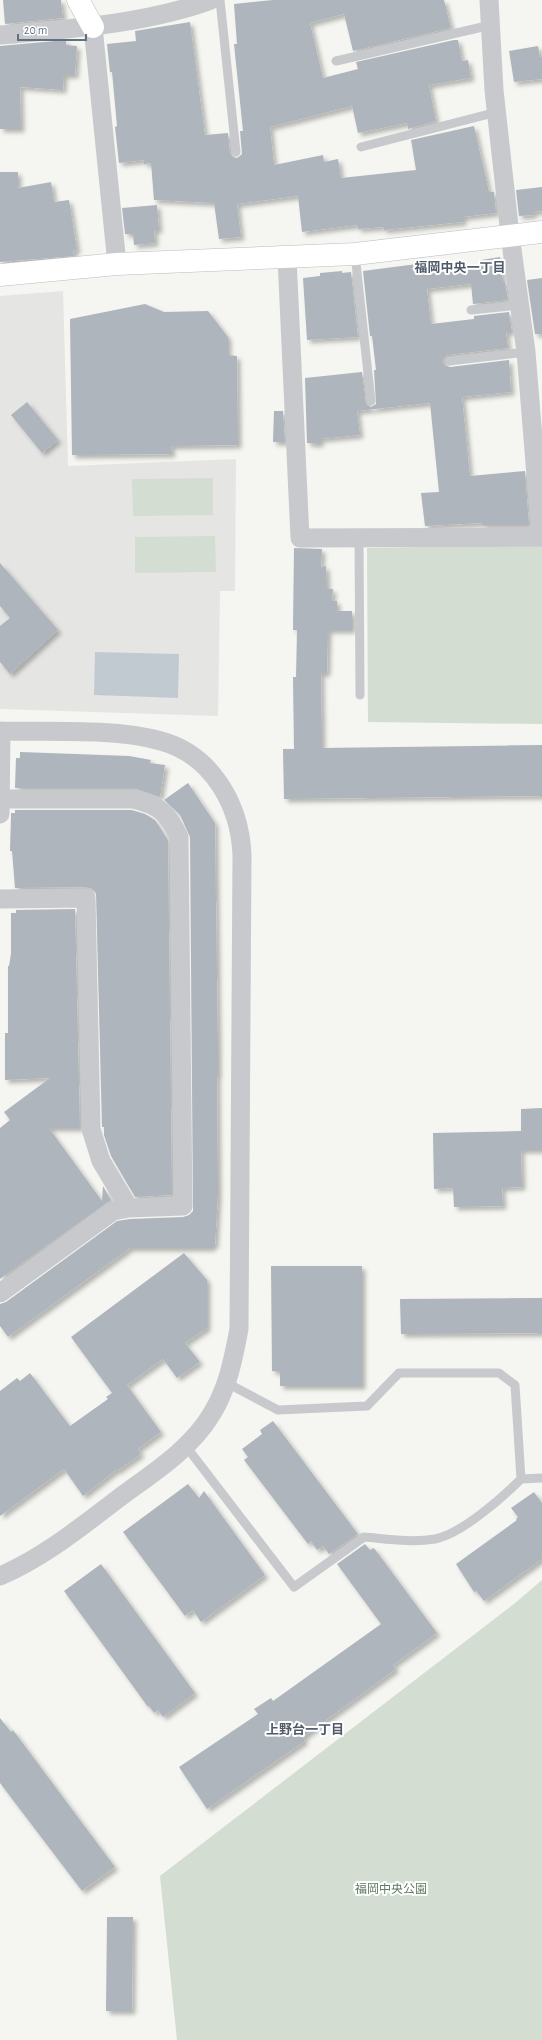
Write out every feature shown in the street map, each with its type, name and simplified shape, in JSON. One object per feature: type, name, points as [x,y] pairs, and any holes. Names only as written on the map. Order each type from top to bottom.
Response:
[{"type":"street","points":[[78,0],[93,28],[116,264]]},
{"type":"street","points":[[0,35],[93,28],[192,7],[211,0]]},
{"type":"street","points":[[288,258],[300,538],[541,537],[535,396],[526,352],[510,235],[497,112],[490,0]]},
{"type":"street","points":[[0,275],[116,264],[355,254],[542,232]]},
{"type":"street","points":[[0,814],[0,731],[136,735],[163,741],[184,751],[200,762],[219,782],[230,800],[237,820],[241,836],[242,855],[240,1329],[222,1398],[210,1417],[185,1445],[94,1517],[34,1559],[0,1576]]},
{"type":"street","points":[[0,799],[133,800],[149,803],[162,810],[172,821],[179,837],[183,1206],[129,1208],[113,1211],[0,1293]]},
{"type":"street","points":[[0,899],[86,898],[91,1129],[100,1161],[129,1208]]},
{"type":"lane","points":[[220,0],[236,152]]},
{"type":"lane","points":[[336,61],[491,25]]},
{"type":"lane","points":[[361,147],[497,112]]},
{"type":"lane","points":[[355,254],[371,401]]},
{"type":"lane","points":[[471,310],[520,305]]},
{"type":"lane","points":[[449,361],[526,352]]},
{"type":"lane","points":[[358,538],[360,695]]},
{"type":"lane","points":[[227,1383],[278,1410],[367,1406],[399,1373],[499,1373],[515,1385],[521,1479]]},
{"type":"lane","points":[[185,1445],[294,1587],[364,1537],[403,1541],[436,1539],[459,1528],[501,1498],[521,1479],[542,1478]]},
{"type":"shaded area","points":[[63,291],[68,466],[236,459],[235,591],[220,591],[218,716],[0,709],[0,296]]},
{"type":"shaded area","points":[[95,652],[179,654],[178,698],[94,695]]},
{"type":"green space","points":[[213,478],[213,515],[133,516],[132,479]]},
{"type":"green space","points":[[215,536],[216,572],[135,573],[135,537]]},
{"type":"green space","points":[[542,545],[542,724],[368,722],[367,548]]},
{"type":"green space","name":"福岡中央公園","points":[[542,1580],[542,2040],[177,2040],[160,1876],[514,1604]]},
{"type":"building","points":[[3,0],[61,0],[63,18],[5,24]]},
{"type":"building","points":[[273,0],[444,0],[451,28],[353,51],[344,14],[310,23],[323,78],[358,69],[356,62],[458,40],[462,61],[468,60],[471,78],[429,85],[436,121],[408,129],[407,123],[358,133],[352,106],[270,127],[274,165],[323,155],[324,162],[338,159],[341,178],[416,170],[411,140],[474,126],[489,192],[494,192],[496,213],[463,217],[463,222],[384,230],[383,227],[358,229],[357,225],[302,232],[298,196],[237,204],[241,237],[219,239],[214,203],[154,200],[151,163],[144,164],[144,160],[119,163],[115,127],[117,126],[112,72],[110,72],[107,44],[136,41],[135,31],[190,22],[205,135],[228,133],[230,153],[233,157],[237,158],[242,154],[240,131],[243,131],[234,44],[237,44],[234,4]]},
{"type":"building","points":[[66,40],[66,45],[77,46],[75,75],[64,75],[63,90],[20,87],[21,129],[0,129],[0,46]]},
{"type":"building","points":[[538,46],[540,57],[542,56],[542,79],[514,82],[509,51]]},
{"type":"building","points":[[0,172],[18,172],[18,188],[51,182],[54,202],[69,200],[77,250],[73,251],[74,256],[0,262]]},
{"type":"building","points":[[542,187],[542,211],[533,212],[533,215],[519,216],[516,190]]},
{"type":"building","points":[[157,205],[159,230],[154,230],[155,243],[134,245],[133,234],[125,234],[122,208]]},
{"type":"building","points":[[500,257],[503,282],[505,282],[508,300],[473,304],[471,284],[427,289],[431,324],[474,319],[474,316],[509,312],[512,332],[506,332],[508,348],[448,355],[445,356],[443,361],[444,365],[450,367],[509,360],[511,392],[462,397],[470,476],[525,471],[529,525],[482,525],[482,523],[425,526],[421,493],[439,492],[430,403],[357,411],[360,435],[320,439],[320,444],[307,443],[305,378],[362,372],[366,404],[371,407],[376,404],[374,370],[376,370],[372,336],[370,336],[363,271],[440,261],[441,269],[481,265],[481,260]]},
{"type":"building","points":[[342,271],[342,273],[351,272],[358,337],[307,340],[303,278],[320,276],[320,273]]},
{"type":"building","points":[[542,278],[542,334],[535,334],[527,280]]},
{"type":"building","points":[[145,304],[164,312],[208,311],[228,337],[228,355],[237,356],[238,445],[171,446],[172,454],[72,455],[70,319]]},
{"type":"building","points":[[27,402],[58,440],[42,453],[11,415]]},
{"type":"building","points":[[274,411],[283,411],[285,442],[273,442]]},
{"type":"building","points":[[294,548],[322,549],[321,567],[326,566],[327,589],[333,589],[332,601],[337,601],[337,611],[352,611],[352,630],[328,630],[327,673],[321,673],[322,748],[542,745],[542,796],[284,799],[283,749],[294,749],[293,677],[296,677],[297,630],[293,630]]},
{"type":"building","points":[[0,563],[58,630],[10,674],[0,662],[0,626],[10,618],[0,606]]},
{"type":"building","points":[[20,752],[129,756],[151,760],[150,763],[165,765],[160,797],[133,788],[15,788],[16,758],[20,758]]},
{"type":"building","points":[[188,783],[215,823],[218,1194],[215,1245],[212,1245],[212,1248],[130,1248],[8,1337],[0,1326],[0,1304],[6,1302],[117,1221],[130,1219],[183,1217],[189,1215],[193,1211],[190,837],[180,815],[164,800]]},
{"type":"building","points":[[15,810],[132,810],[145,814],[155,820],[168,840],[172,1195],[135,1197],[111,1156],[104,1135],[104,1127],[102,1127],[96,893],[92,889],[86,887],[15,888],[12,851],[10,851],[11,813],[15,813]]},
{"type":"building","points":[[75,909],[80,1128],[49,1128],[102,1201],[103,1186],[111,1200],[0,1279],[0,1128],[10,1120],[4,1112],[50,1078],[5,1080],[5,1033],[8,1033],[8,966],[11,954],[11,913],[16,913],[16,910]]},
{"type":"building","points":[[542,1108],[542,1150],[521,1150],[522,1187],[502,1188],[503,1206],[454,1207],[453,1188],[434,1189],[433,1133],[521,1131],[521,1109]]},
{"type":"building","points":[[184,1253],[207,1280],[207,1328],[185,1343],[200,1362],[177,1378],[163,1359],[127,1385],[161,1432],[138,1449],[141,1454],[117,1471],[116,1470],[83,1496],[64,1469],[0,1516],[0,1391],[17,1378],[20,1381],[30,1373],[70,1426],[108,1399],[106,1397],[112,1393],[71,1337]]},
{"type":"building","points":[[271,1266],[362,1266],[362,1386],[280,1386],[280,1372],[272,1371]]},
{"type":"building","points":[[542,1298],[542,1333],[401,1334],[400,1299]]},
{"type":"building","points":[[273,1421],[358,1534],[329,1554],[323,1546],[317,1550],[311,1541],[308,1544],[244,1460],[248,1457],[242,1449],[262,1434],[260,1430]]},
{"type":"building","points":[[188,1484],[199,1498],[204,1491],[265,1575],[201,1622],[193,1610],[185,1616],[123,1532]]},
{"type":"building","points":[[534,1492],[542,1503],[542,1559],[484,1601],[476,1591],[474,1592],[456,1564],[517,1520],[516,1519],[518,1517],[511,1508]]},
{"type":"building","points":[[365,1544],[370,1550],[374,1548],[437,1633],[393,1665],[396,1669],[303,1737],[305,1741],[207,1809],[179,1767],[258,1714],[254,1709],[271,1698],[273,1701],[381,1624],[337,1564]]},
{"type":"building","points":[[101,1564],[195,1693],[163,1717],[158,1710],[154,1713],[149,1706],[148,1707],[64,1591]]},
{"type":"building","points":[[0,1718],[11,1732],[13,1730],[115,1867],[82,1891],[0,1783]]},
{"type":"building","points":[[107,1917],[133,1917],[132,2011],[106,2011]]},
{"type":"district","name":"福岡中央一丁目","points":[[460,268]]},
{"type":"district","name":"上野台一丁目","points":[[305,1730]]}]
